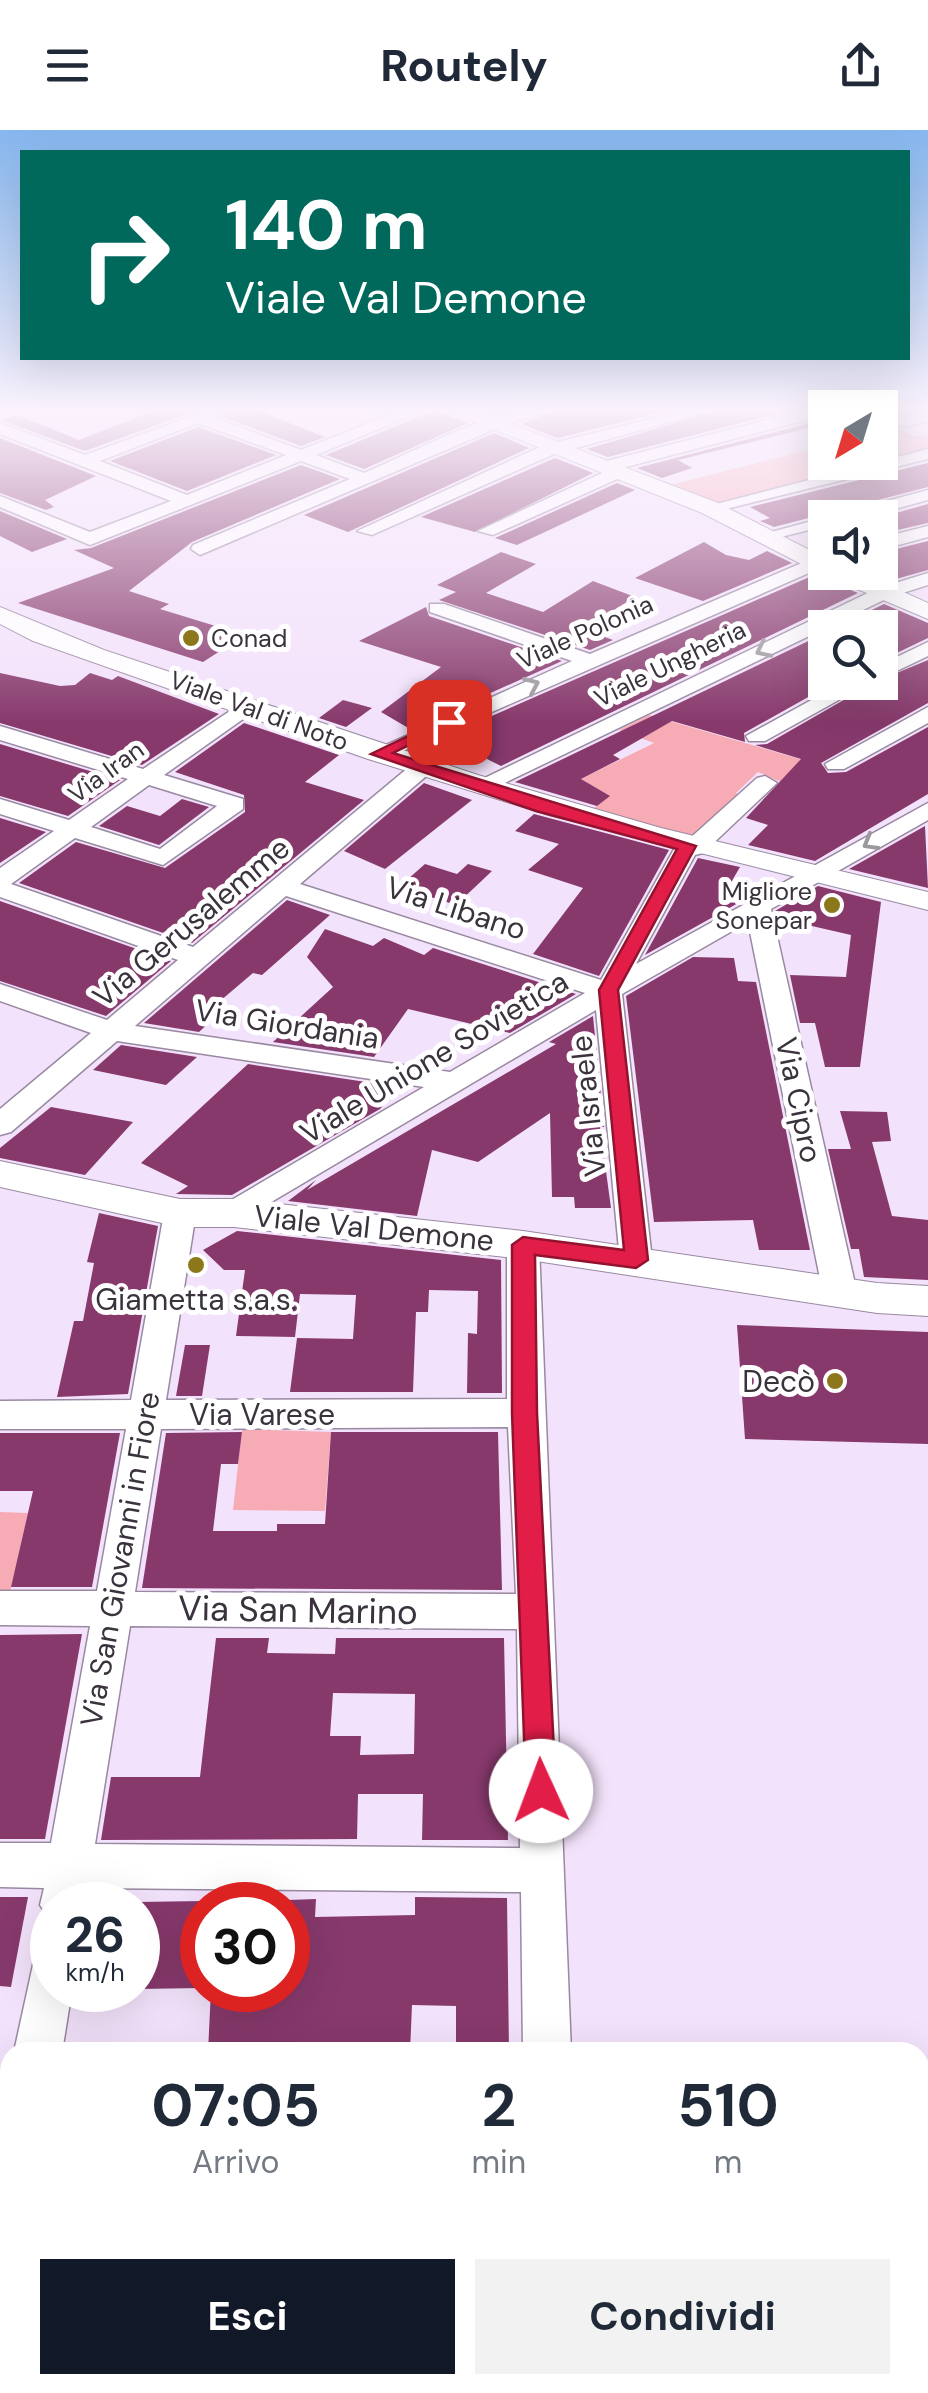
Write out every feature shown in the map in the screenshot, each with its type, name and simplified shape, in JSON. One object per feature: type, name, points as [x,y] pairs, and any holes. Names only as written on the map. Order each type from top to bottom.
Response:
[{"type":"street","points":[[25,512],[90,539],[157,512]]},
{"type":"street","points":[[200,549],[291,512]]},
{"type":"street","points":[[366,531],[409,512]]},
{"type":"street","points":[[487,531],[526,512]]},
{"type":"street","points":[[717,512],[808,556]]},
{"type":"street","points":[[765,536],[808,525]]},
{"type":"street","points":[[898,539],[928,531]]},
{"type":"street","name":"Viale Polonia","points":[[379,754],[808,567]]},
{"type":"street","name":"Viale Ungheria","points":[[480,786],[883,592],[928,579]]},
{"type":"street","points":[[878,590],[928,612]]},
{"type":"street","points":[[437,608],[588,660]]},
{"type":"street","name":"Viale Val di Noto","points":[[0,614],[245,707],[480,786],[690,847],[928,902]]},
{"type":"street","points":[[898,663],[928,648]]},
{"type":"street","points":[[756,736],[825,700]]},
{"type":"street","name":"Via Iran","points":[[0,880],[245,707]]},
{"type":"street","points":[[836,764],[928,714]]},
{"type":"street","points":[[0,732],[235,804],[163,858],[0,806]]},
{"type":"street","name":"Via Gerusalemme","points":[[0,1125],[423,767]]},
{"type":"street","name":"Via Israele","points":[[636,1260],[608,990],[690,847],[765,784]]},
{"type":"street","name":"Viale Unione Sovietica","points":[[234,1213],[608,990],[924,816]]},
{"type":"street","name":"Via Libano","points":[[284,887],[608,990]]},
{"type":"street","points":[[0,888],[195,957]]},
{"type":"street","name":"Via Cipro","points":[[758,908],[840,1293]]},
{"type":"street","name":"Via Giordania","points":[[0,992],[112,1031],[453,1082]]},
{"type":"street","name":"Viale Val Demone","points":[[0,1174],[180,1213],[234,1213],[523,1245],[840,1293],[928,1301]]},
{"type":"street","name":"Via San Giovanni in Fiore","points":[[67,1882],[110,1608],[180,1213]]},
{"type":"street","points":[[523,1245],[547,2042]]},
{"type":"street","name":"Via Varese","points":[[0,1415],[525,1413]]},
{"type":"street","name":"Via San Marino","points":[[0,1608],[536,1612]]},
{"type":"street","points":[[0,1864],[57,1882]]},
{"type":"street","points":[[160,1882],[542,1870]]},
{"type":"street","points":[[40,2042],[45,2012]]},
{"type":"shaded area","points":[[649,715],[827,767],[802,791],[758,772],[736,793],[744,797],[693,841],[588,813],[609,796],[581,779],[654,743],[619,730]]},
{"type":"shaded area","points":[[242,1429],[331,1432],[325,1511],[233,1510]]},
{"type":"shaded area","points":[[0,1512],[28,1513],[10,1593],[0,1593]]},
{"type":"building","points":[[1,512],[67,539],[32,552],[0,536]]},
{"type":"building","points":[[183,512],[263,512],[192,542],[129,591],[169,604],[160,609],[245,635],[203,662],[18,603],[114,568],[74,550],[91,548]]},
{"type":"building","points":[[312,512],[392,512],[348,532],[304,515]]},
{"type":"building","points":[[433,512],[516,512],[475,532],[421,517]]},
{"type":"building","points":[[554,512],[589,512],[517,545],[495,538]]},
{"type":"building","points":[[758,512],[808,512],[808,518],[774,527],[760,521],[770,518]]},
{"type":"building","points":[[898,512],[928,512],[928,523],[898,530]]},
{"type":"building","points":[[928,541],[928,570],[898,578],[898,548]]},
{"type":"building","points":[[704,542],[726,555],[749,560],[767,551],[792,563],[703,601],[635,578]]},
{"type":"building","points":[[501,552],[536,564],[486,593],[543,612],[593,581],[635,597],[583,629],[613,640],[590,650],[439,600],[456,592],[437,585]]},
{"type":"building","points":[[808,578],[808,590],[858,593],[823,610],[808,610],[808,617],[501,766],[473,752],[488,742],[464,728]]},
{"type":"building","points":[[884,604],[898,610],[872,610]]},
{"type":"building","points":[[426,607],[429,616],[562,661],[410,729],[381,712],[441,667],[359,641]]},
{"type":"building","points":[[898,610],[928,623],[928,638],[898,652]]},
{"type":"building","points":[[808,641],[808,697],[744,733],[745,742],[672,721],[613,755],[620,759],[581,779],[610,796],[597,806],[515,782]]},
{"type":"building","points":[[928,660],[928,703],[821,763],[828,773],[846,772],[928,727],[928,794],[815,861],[748,845],[768,825],[746,818],[801,759],[755,745],[767,744],[844,700],[898,700],[898,672]]},
{"type":"building","points":[[0,673],[60,686],[75,685],[90,673],[112,680],[118,676],[219,714],[142,765],[0,723]]},
{"type":"building","points":[[343,700],[372,708],[346,727],[319,718]]},
{"type":"building","points":[[244,723],[339,755],[305,782],[364,800],[192,943],[19,883],[76,842],[165,868],[245,812],[244,795],[175,772]]},
{"type":"building","points":[[0,744],[120,780],[68,816],[0,796]]},
{"type":"building","points":[[424,783],[472,800],[385,869],[344,851]]},
{"type":"building","points":[[182,799],[209,807],[159,845],[99,826],[127,806],[160,816]]},
{"type":"building","points":[[534,814],[669,850],[599,976],[533,954],[583,888],[528,870],[559,844],[515,831]]},
{"type":"building","points":[[0,818],[46,832],[0,863]]},
{"type":"building","points":[[925,826],[928,888],[849,869]]},
{"type":"building","points":[[698,858],[740,867],[722,898],[740,902],[645,955]]},
{"type":"building","points":[[425,864],[457,874],[468,864],[492,871],[456,905],[399,887]]},
{"type":"building","points":[[818,886],[881,902],[860,1067],[825,1067],[815,1023],[800,1023],[790,975],[846,977],[851,935],[777,918],[775,911]]},
{"type":"building","points":[[287,900],[330,915],[262,975],[253,973],[213,1007],[223,1010],[199,1032],[144,1023]]},
{"type":"building","points":[[0,901],[171,961],[106,1016],[0,981]]},
{"type":"building","points":[[325,929],[373,946],[384,938],[424,955],[433,948],[576,994],[510,1033],[408,1009],[374,1057],[273,1042],[333,987],[307,957]]},
{"type":"building","points":[[693,957],[734,958],[738,981],[756,982],[810,1250],[759,1250],[753,1220],[654,1222],[626,996]]},
{"type":"building","points":[[593,1016],[604,1127],[600,1127],[611,1208],[575,1208],[574,1197],[552,1197],[550,1113],[478,1162],[432,1150],[417,1216],[288,1201],[316,1180],[307,1190],[556,1044],[549,1042]]},
{"type":"building","points":[[121,1045],[197,1057],[166,1085],[93,1070]]},
{"type":"building","points":[[248,1064],[399,1087],[380,1109],[232,1195],[176,1194],[188,1186],[141,1163]]},
{"type":"building","points":[[51,1107],[133,1122],[85,1175],[0,1158],[0,1148]]},
{"type":"building","points":[[840,1111],[887,1112],[891,1141],[872,1142],[892,1216],[928,1220],[928,1280],[864,1277],[859,1249],[851,1249],[828,1149],[851,1149]]},
{"type":"building","points":[[99,1213],[158,1226],[128,1394],[57,1397],[74,1321],[83,1321],[94,1263],[87,1262]]},
{"type":"building","points":[[237,1231],[501,1260],[502,1393],[467,1393],[468,1333],[477,1334],[478,1291],[429,1290],[428,1312],[416,1312],[413,1392],[290,1392],[297,1338],[353,1339],[356,1295],[300,1294],[295,1337],[236,1336],[245,1270],[224,1270],[203,1250]]},
{"type":"building","name":"Decò","points":[[737,1325],[928,1332],[928,1444],[745,1439]]},
{"type":"building","points":[[185,1345],[210,1345],[202,1396],[176,1396]]},
{"type":"building","points":[[242,1432],[238,1464],[221,1464],[213,1531],[277,1531],[277,1524],[325,1524],[331,1432],[498,1432],[502,1590],[142,1588],[166,1433]]},
{"type":"building","points":[[0,1433],[120,1433],[92,1587],[11,1587],[33,1491],[0,1491]]},
{"type":"building","points":[[82,1634],[45,1839],[0,1839],[0,1635]]},
{"type":"building","points":[[216,1638],[269,1638],[267,1653],[335,1654],[336,1638],[504,1638],[508,1840],[422,1840],[423,1794],[358,1794],[357,1839],[101,1840],[111,1777],[200,1777]],"holes":[[[333,1693],[415,1694],[414,1754],[360,1755],[361,1736],[330,1736]]]},
{"type":"building","points":[[0,1897],[28,1897],[11,1987],[0,1986]]},
{"type":"building","points":[[415,1897],[507,1898],[509,2042],[456,2042],[456,2006],[412,2005],[410,2042],[208,2042],[210,2012],[310,2012],[310,1899],[316,1899],[315,1917],[415,1915]]},
{"type":"building","points":[[180,1901],[180,1988],[160,1989],[160,1902]]},
{"type":"place","name":"Conad","points":[[191,638]]},
{"type":"place","name":"Migliore Sonepar","points":[[832,905]]},
{"type":"place","name":"Giametta s.a.s.","points":[[196,1265]]},
{"type":"place","name":"Decò","points":[[835,1381]]},
{"type":"route","points":[[449,722],[379,754],[542,807],[687,846],[608,990],[636,1260],[523,1245],[525,1413],[541,1791]]}]
